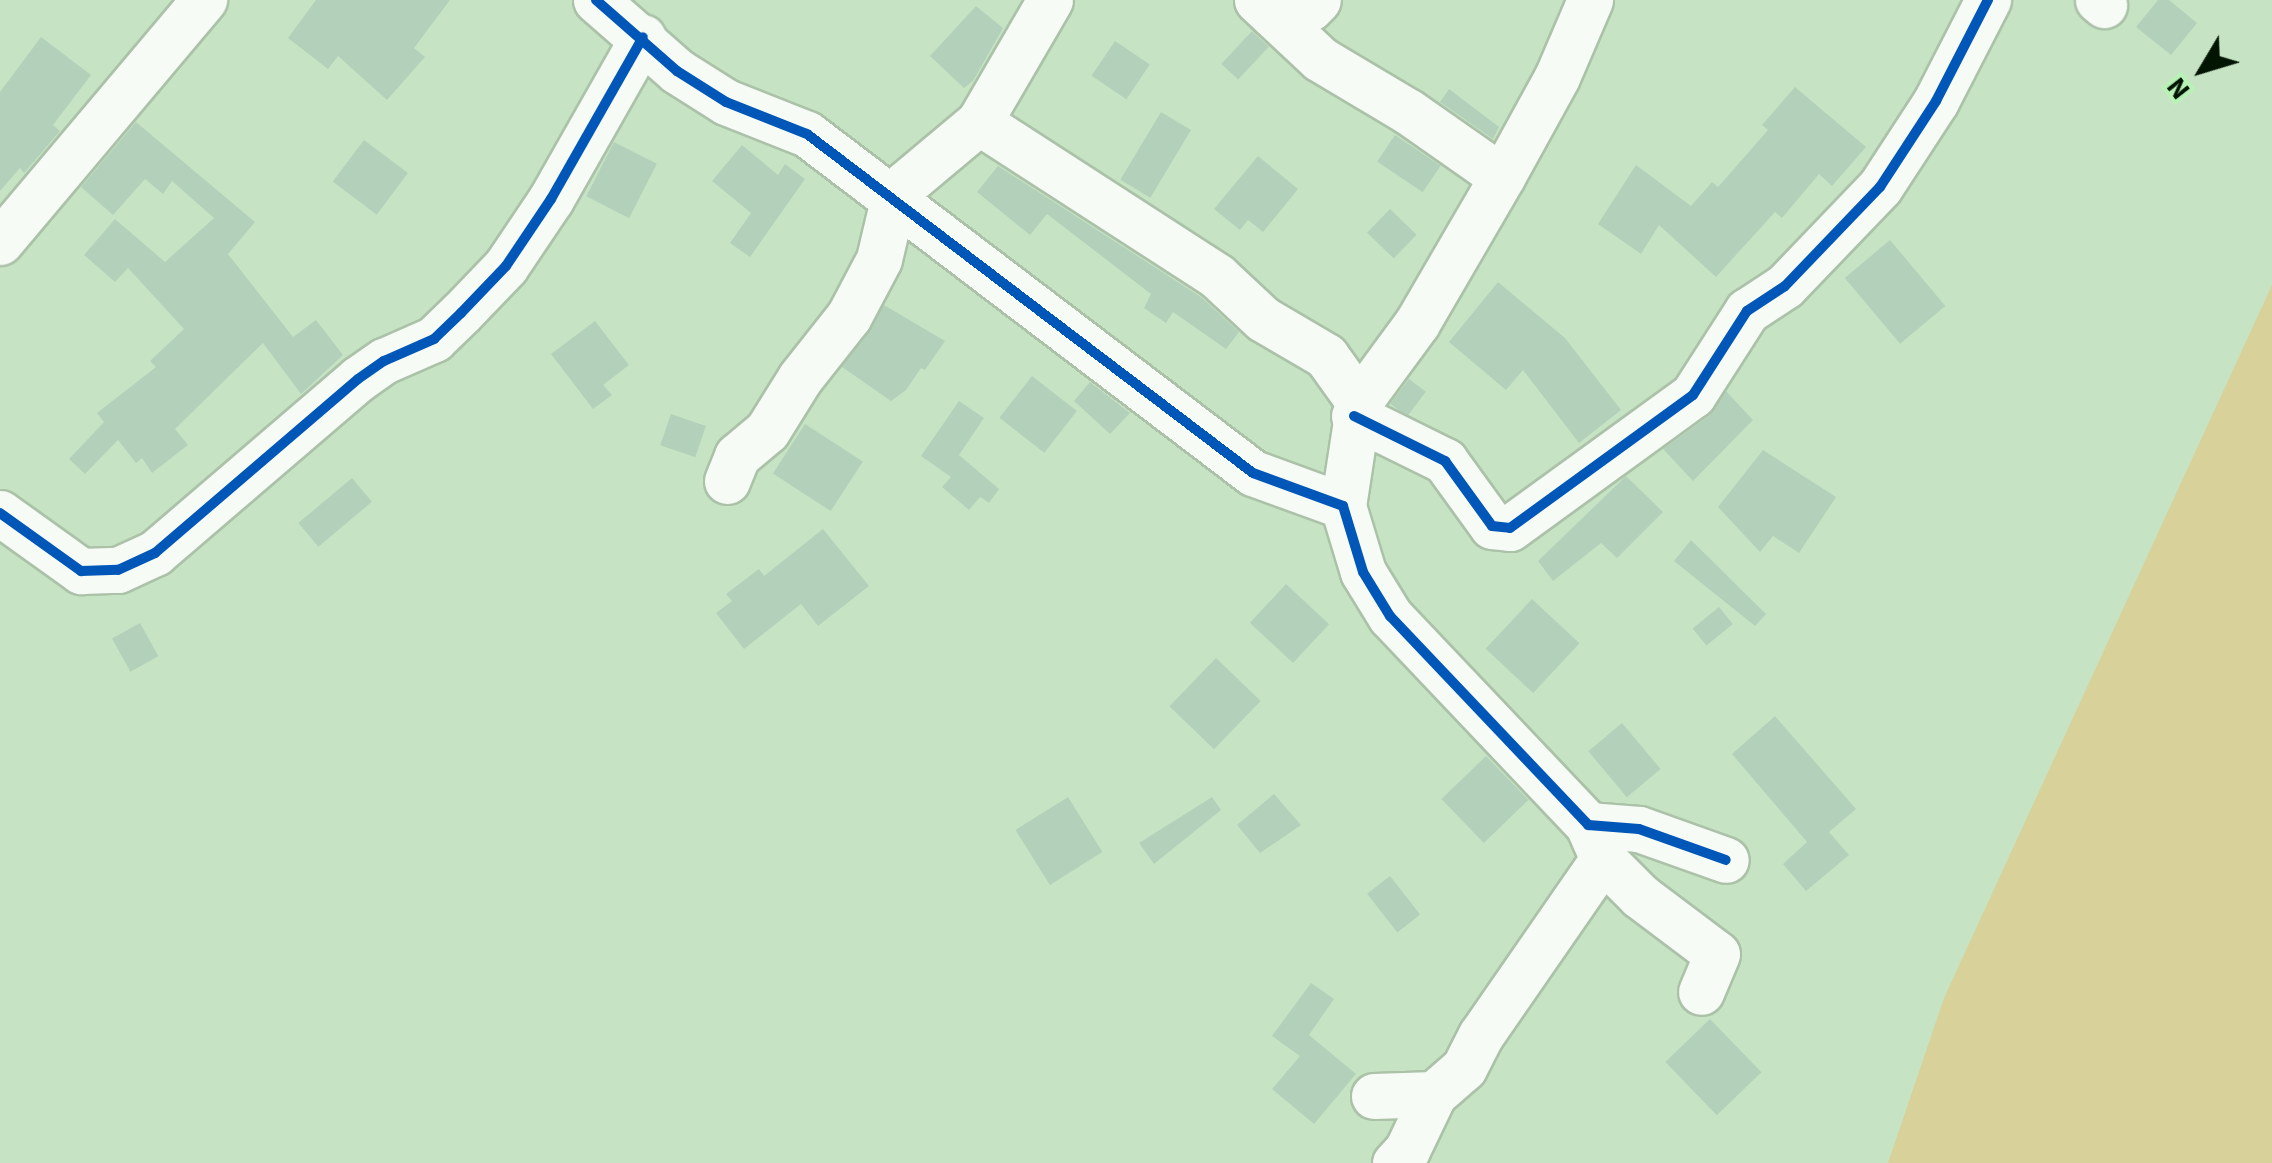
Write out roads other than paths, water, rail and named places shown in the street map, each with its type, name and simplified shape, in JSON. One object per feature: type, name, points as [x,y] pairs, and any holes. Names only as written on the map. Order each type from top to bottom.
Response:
[{"type":"street","points":[[0,242],[204,0]]},
{"type":"street","points":[[596,0],[677,70],[726,102],[806,134],[1253,472],[1343,506]]},
{"type":"street","points":[[727,481],[737,456],[767,431],[800,378],[849,316],[878,259],[893,200],[905,184],[979,122],[1050,0]]},
{"type":"street","points":[[1264,7],[1310,8],[1318,0]]},
{"type":"street","points":[[1590,0],[1557,77],[1502,177],[1416,323],[1357,409],[1343,506],[1364,572],[1390,616],[1640,896],[1717,954],[1701,992]]},
{"type":"street","points":[[979,122],[1217,276],[1263,319],[1326,356],[1357,409],[1445,461],[1496,529],[1516,525],[1692,395],[1747,311],[1784,286],[1880,187],[1936,101],[1988,0]]},
{"type":"street","points":[[1264,7],[1320,58],[1409,112],[1502,177]]},
{"type":"street","points":[[0,513],[81,571],[118,570],[156,553],[358,379],[384,361],[434,339],[461,314],[506,266],[551,199],[642,37]]},
{"type":"street","points":[[1395,1163],[1407,1150],[1434,1094],[1464,1068],[1595,842],[1639,829],[1726,860]]},
{"type":"street","points":[[1374,1096],[1434,1094]]}]
